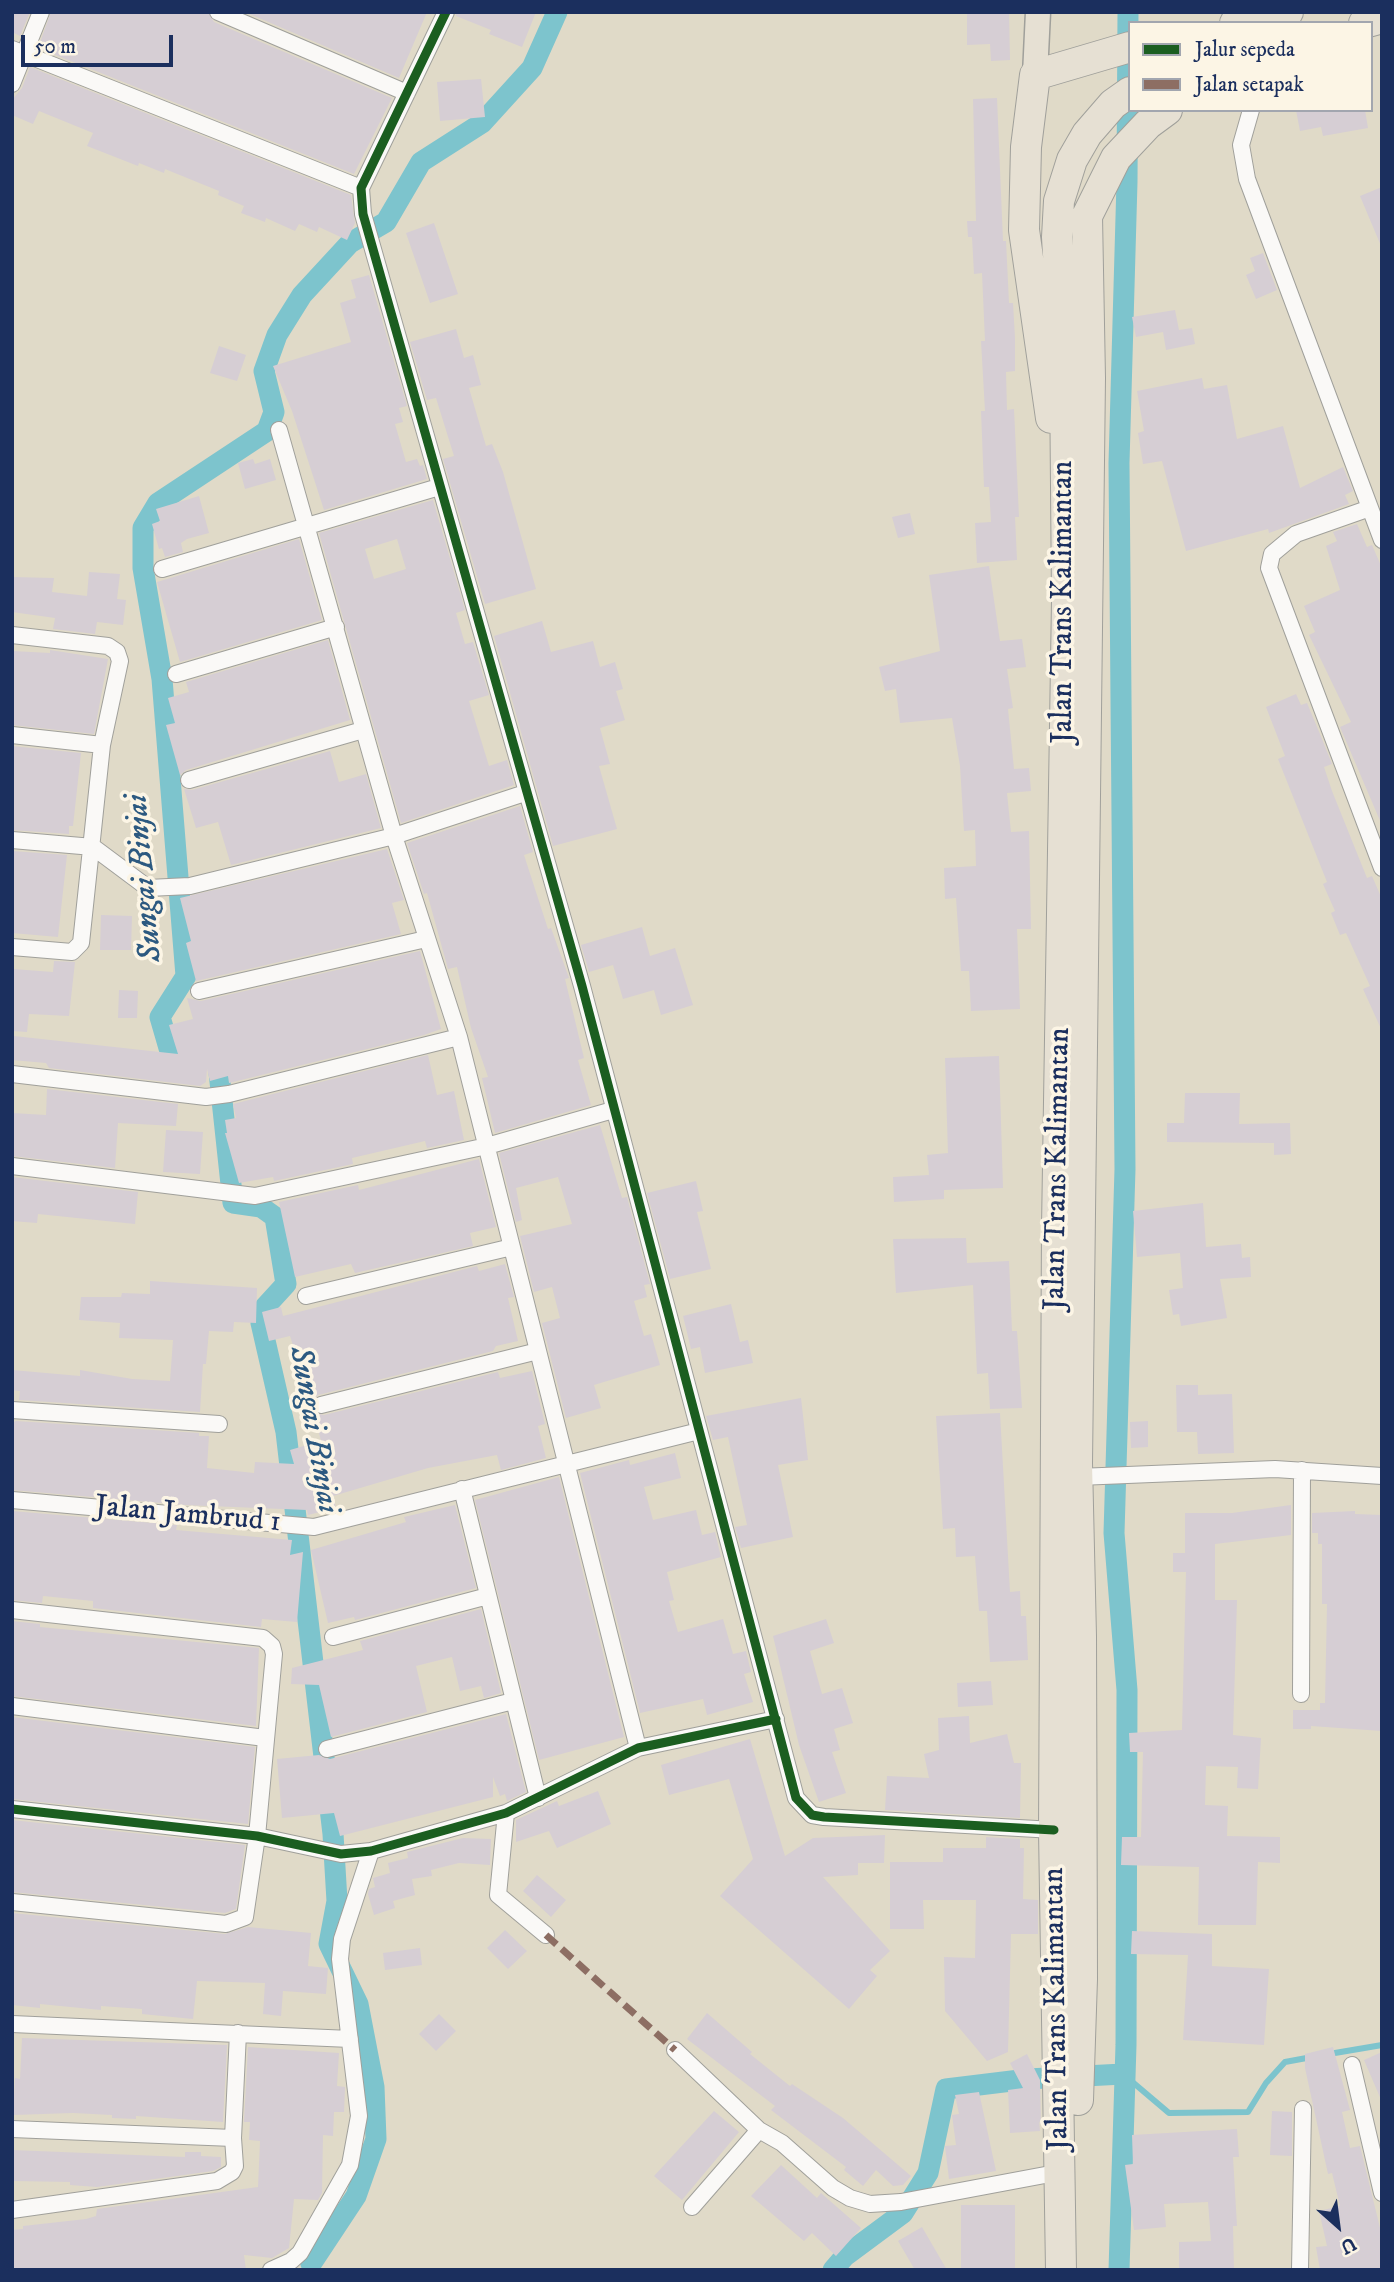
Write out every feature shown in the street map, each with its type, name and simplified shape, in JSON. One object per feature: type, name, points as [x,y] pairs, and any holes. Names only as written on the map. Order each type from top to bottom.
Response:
[{"type":"highway","points":[[1245,21],[1288,12]]},
{"type":"highway","points":[[1375,12],[1382,16]]},
{"type":"highway","points":[[1066,450],[1048,412],[1024,230],[1026,148],[1035,75],[1128,48]]},
{"type":"highway","name":"Jalan Trans Kalimantan","points":[[1069,2044],[1054,1830],[1057,1227],[1067,600],[1066,450],[1057,237],[1059,201],[1072,160],[1087,134],[1113,104],[1128,93]]},
{"type":"highway","name":"Jalan Trans Kalimantan","points":[[1082,2270],[1069,2095],[1069,2044],[1081,1636],[1090,378],[1087,215],[1103,178],[1131,141],[1165,112]]},
{"type":"highway","name":"Jalan Trans Kalimantan","points":[[1062,2270],[1061,2172],[1069,2095]]},
{"type":"main road","points":[[1035,75],[1038,12]]},
{"type":"street","points":[[12,84],[19,52],[41,12]]},
{"type":"street","points":[[218,12],[407,93]]},
{"type":"street","points":[[446,12],[361,188],[363,214],[525,793],[582,986],[796,1798],[812,1815],[1054,1830]]},
{"type":"street","points":[[19,52],[361,188]]},
{"type":"street","points":[[1250,112],[1241,145],[1247,179],[1382,540]]},
{"type":"street","points":[[279,430],[394,836],[459,1037],[638,1748]]},
{"type":"street","points":[[162,569],[439,487]]},
{"type":"street","points":[[1370,508],[1296,534],[1272,554],[1269,568],[1378,846],[1382,868]]},
{"type":"street","points":[[176,674],[336,627]]},
{"type":"street","points":[[12,635],[113,648],[120,662],[102,745],[83,936],[77,949],[58,953],[12,947]]},
{"type":"street","points":[[189,780],[363,730]]},
{"type":"street","points":[[12,735],[102,745]]},
{"type":"street","points":[[12,840],[93,847],[148,888],[190,886],[394,836],[525,793]]},
{"type":"street","points":[[199,991],[426,939]]},
{"type":"street","points":[[12,1074],[206,1097],[229,1094],[459,1037]]},
{"type":"street","points":[[12,1166],[256,1196],[487,1146],[613,1110]]},
{"type":"street","points":[[306,1296],[512,1247]]},
{"type":"street","points":[[321,1405],[537,1351]]},
{"type":"street","points":[[12,1410],[219,1424]]},
{"type":"street","name":"Jalan Jambrud 1","points":[[12,1500],[314,1527],[699,1431]]},
{"type":"street","points":[[1301,1694],[1302,1470]]},
{"type":"street","points":[[1082,1477],[1165,1471],[1302,1470],[1382,1476]]},
{"type":"street","points":[[462,1489],[538,1798]]},
{"type":"street","points":[[333,1637],[488,1596]]},
{"type":"street","points":[[12,1610],[263,1638],[272,1646],[274,1654],[247,1913],[236,1923],[12,1902]]},
{"type":"street","points":[[327,1749],[513,1701]]},
{"type":"street","points":[[12,1706],[265,1738]]},
{"type":"street","points":[[12,1809],[257,1836],[341,1854],[371,1851],[506,1813],[638,1748],[776,1719]]},
{"type":"street","points":[[506,1813],[498,1895],[546,1935]]},
{"type":"street","points":[[271,2270],[291,2261],[300,2253],[350,2165],[359,2116],[340,1959],[342,1939],[371,1851]]},
{"type":"street","points":[[12,2024],[350,2039]]},
{"type":"street","points":[[12,2210],[216,2181],[232,2172],[235,2166],[233,2137],[239,2033]]},
{"type":"street","points":[[675,2050],[759,2130],[782,2143],[833,2188],[850,2199],[870,2204],[901,2202],[932,2194],[1061,2172]]},
{"type":"street","points":[[1352,2065],[1375,2132],[1382,2193]]},
{"type":"street","points":[[1300,2270],[1303,2109]]},
{"type":"street","points":[[12,2129],[233,2137]]},
{"type":"street","points":[[692,2207],[759,2130]]},
{"type":"building","points":[[12,12],[30,12],[20,36],[12,32]]},
{"type":"building","points":[[51,12],[208,12],[214,22],[392,98],[354,174],[38,48]]},
{"type":"building","points":[[245,12],[427,12],[399,78]]},
{"type":"building","points":[[456,12],[536,12],[522,47],[489,34],[491,30],[456,16]]},
{"type":"building","points":[[967,12],[1009,12],[1010,60],[991,61],[990,44],[967,45]]},
{"type":"building","points":[[30,67],[351,195],[355,223],[347,240],[319,227],[317,232],[299,224],[295,231],[266,218],[265,222],[241,213],[244,206],[218,195],[219,191],[165,169],[164,173],[139,163],[138,166],[87,146],[93,133],[39,111],[33,124],[12,115],[12,100],[22,88]]},
{"type":"building","points":[[481,79],[485,117],[440,121],[437,82]]},
{"type":"building","points":[[997,98],[1003,241],[1006,241],[1009,303],[1013,303],[1015,338],[1015,371],[1006,372],[1007,410],[1014,409],[1019,517],[1015,517],[1017,560],[977,563],[975,523],[991,522],[989,487],[984,487],[981,411],[985,411],[981,341],[985,341],[982,273],[974,274],[972,237],[968,237],[967,221],[976,221],[973,99]]},
{"type":"building","points":[[1296,112],[1365,112],[1368,128],[1323,136],[1321,127],[1300,131]]},
{"type":"building","points":[[1382,187],[1382,246],[1381,246],[1360,196]]},
{"type":"building","points":[[434,223],[458,294],[430,303],[406,233]]},
{"type":"building","points":[[1263,253],[1277,290],[1256,299],[1246,275],[1255,271],[1250,258]]},
{"type":"building","points":[[369,275],[407,406],[399,408],[403,422],[395,424],[406,462],[417,459],[420,466],[423,465],[427,479],[324,510],[292,411],[273,366],[351,342],[340,303],[356,298],[351,280]]},
{"type":"building","points":[[1175,310],[1179,330],[1192,328],[1195,344],[1166,350],[1163,332],[1136,337],[1132,317]]},
{"type":"building","points":[[456,329],[464,358],[473,355],[481,385],[469,388],[486,446],[492,444],[503,472],[536,589],[485,604],[443,459],[454,456],[436,398],[427,400],[410,342]]},
{"type":"building","points":[[219,346],[246,355],[237,381],[210,373]]},
{"type":"building","points":[[1202,378],[1204,389],[1227,385],[1237,439],[1283,426],[1300,488],[1343,467],[1353,491],[1345,495],[1349,504],[1269,533],[1268,529],[1186,551],[1162,461],[1143,464],[1138,433],[1144,431],[1137,391]]},
{"type":"building","points":[[253,459],[255,464],[270,459],[276,480],[245,489],[238,463]]},
{"type":"building","points":[[199,496],[209,533],[187,539],[181,543],[183,552],[165,557],[162,548],[159,549],[152,524],[160,521],[156,509]]},
{"type":"building","points":[[433,500],[465,610],[456,613],[465,644],[473,642],[489,695],[469,701],[489,766],[507,760],[514,785],[401,823],[319,533]],"holes":[[[397,539],[406,569],[374,579],[365,549]]]},
{"type":"building","points":[[910,513],[915,534],[898,538],[892,517]]},
{"type":"building","points":[[1357,524],[1367,547],[1372,545],[1382,568],[1381,823],[1340,727],[1351,722],[1309,635],[1315,632],[1304,606],[1340,590],[1326,546],[1337,541],[1333,532]]},
{"type":"building","points":[[299,539],[322,620],[180,662],[157,582]]},
{"type":"building","points":[[989,566],[1000,641],[1022,639],[1026,667],[1007,669],[1013,708],[1008,709],[1014,769],[1029,768],[1031,791],[1007,793],[1011,832],[1029,831],[1031,929],[1017,929],[1020,1009],[971,1011],[969,971],[961,971],[956,898],[945,899],[944,868],[976,866],[975,830],[964,831],[960,766],[952,718],[900,723],[896,689],[885,691],[879,667],[940,651],[929,575]]},
{"type":"building","points":[[89,572],[120,574],[117,599],[126,600],[123,625],[97,622],[95,634],[53,629],[55,618],[12,612],[12,577],[54,578],[52,592],[87,596]]},
{"type":"building","points":[[542,621],[551,652],[593,641],[600,667],[615,662],[623,689],[616,691],[625,720],[600,728],[610,764],[599,766],[617,829],[553,846],[494,636]]},
{"type":"building","points":[[328,640],[350,720],[186,770],[180,775],[166,725],[175,723],[168,698],[189,692],[186,682]]},
{"type":"building","points":[[50,650],[108,659],[94,734],[12,725],[12,651],[50,653]]},
{"type":"building","points":[[1296,694],[1301,705],[1307,703],[1332,764],[1324,767],[1332,791],[1367,878],[1372,876],[1382,899],[1382,1031],[1363,989],[1370,986],[1346,933],[1340,935],[1331,913],[1335,911],[1323,884],[1327,882],[1278,759],[1285,756],[1266,707]]},
{"type":"building","points":[[12,746],[81,753],[73,826],[69,826],[69,834],[12,830]]},
{"type":"building","points":[[330,751],[339,782],[366,774],[381,828],[231,865],[218,822],[196,828],[184,789],[192,790]]},
{"type":"building","points":[[520,806],[533,852],[524,855],[548,929],[551,928],[569,978],[565,979],[584,1058],[578,1060],[591,1105],[495,1133],[482,1078],[488,1077],[471,1028],[457,967],[448,969],[427,893],[424,894],[407,843]]},
{"type":"building","points":[[387,849],[404,900],[392,903],[401,934],[196,981],[186,943],[191,941],[180,898]]},
{"type":"building","points":[[12,851],[67,855],[58,937],[12,933]]},
{"type":"building","points":[[101,915],[132,916],[131,950],[100,950]]},
{"type":"building","points":[[642,927],[650,956],[675,948],[693,1005],[661,1015],[654,990],[623,999],[613,965],[589,972],[581,945]]},
{"type":"building","points":[[420,951],[441,1029],[424,1035],[229,1083],[228,1076],[210,1081],[207,1069],[206,1082],[200,1086],[49,1068],[46,1063],[12,1060],[14,1036],[178,1054],[169,1025],[193,1019],[187,998],[201,1001]]},
{"type":"building","points":[[54,961],[75,962],[69,1016],[29,1014],[27,1032],[12,1031],[13,969],[53,972]]},
{"type":"building","points":[[119,990],[138,991],[137,1018],[118,1018]]},
{"type":"building","points":[[428,1055],[437,1095],[454,1091],[464,1140],[427,1148],[425,1141],[352,1158],[353,1164],[274,1181],[273,1177],[239,1183],[225,1133],[225,1120],[236,1118],[233,1104]]},
{"type":"building","points":[[999,1056],[1003,1188],[944,1190],[944,1199],[894,1202],[893,1177],[929,1175],[927,1155],[948,1153],[945,1058]]},
{"type":"building","points":[[47,1089],[178,1104],[176,1126],[118,1123],[115,1168],[12,1156],[12,1113],[46,1115]]},
{"type":"building","points":[[1185,1093],[1240,1093],[1239,1124],[1290,1123],[1291,1154],[1274,1155],[1274,1143],[1167,1142],[1167,1123],[1184,1123]]},
{"type":"building","points":[[600,1125],[622,1198],[627,1197],[650,1284],[644,1285],[647,1297],[634,1301],[644,1336],[651,1334],[660,1365],[594,1385],[601,1408],[566,1418],[542,1323],[560,1318],[552,1287],[534,1292],[520,1236],[572,1224],[558,1177],[516,1188],[522,1220],[516,1222],[499,1153]]},
{"type":"building","points":[[166,1130],[203,1132],[200,1174],[163,1172]]},
{"type":"building","points":[[479,1159],[496,1227],[470,1233],[473,1246],[355,1273],[351,1264],[295,1277],[279,1202],[358,1185],[359,1190]]},
{"type":"building","points":[[12,1177],[138,1192],[135,1224],[38,1214],[37,1223],[12,1221]]},
{"type":"building","points":[[696,1181],[703,1211],[697,1212],[711,1269],[670,1279],[647,1193]]},
{"type":"building","points":[[1203,1203],[1206,1247],[1241,1244],[1242,1258],[1250,1257],[1251,1277],[1220,1279],[1227,1318],[1181,1326],[1179,1314],[1173,1315],[1169,1290],[1183,1288],[1180,1253],[1137,1257],[1133,1211]]},
{"type":"building","points":[[966,1238],[967,1263],[1009,1261],[1012,1331],[1017,1331],[1022,1408],[990,1409],[988,1373],[977,1374],[973,1285],[896,1293],[893,1239]]},
{"type":"building","points":[[505,1264],[514,1297],[508,1298],[518,1341],[496,1346],[493,1351],[318,1395],[311,1401],[290,1336],[269,1341],[262,1312],[281,1307],[283,1316],[477,1266],[479,1271]]},
{"type":"building","points":[[150,1281],[257,1288],[256,1323],[234,1322],[233,1332],[209,1331],[206,1364],[203,1364],[200,1412],[19,1400],[20,1391],[12,1390],[12,1370],[80,1376],[80,1370],[132,1379],[170,1381],[173,1340],[119,1338],[120,1323],[79,1320],[81,1297],[121,1297],[122,1293],[150,1294]]},
{"type":"building","points":[[731,1304],[740,1342],[748,1340],[753,1363],[705,1373],[700,1347],[691,1349],[683,1316]]},
{"type":"building","points":[[532,1371],[545,1424],[538,1426],[546,1458],[501,1470],[497,1455],[428,1468],[333,1496],[336,1508],[308,1515],[307,1510],[185,1505],[12,1490],[12,1423],[16,1421],[199,1433],[199,1436],[209,1436],[207,1468],[254,1473],[255,1462],[294,1464],[290,1450],[321,1441],[314,1413],[324,1415],[498,1372],[500,1378]]},
{"type":"building","points":[[1176,1385],[1198,1385],[1198,1395],[1232,1394],[1234,1453],[1198,1454],[1197,1432],[1177,1432]]},
{"type":"building","points":[[801,1398],[808,1460],[778,1465],[793,1537],[741,1548],[735,1527],[747,1525],[728,1437],[713,1440],[706,1416]]},
{"type":"building","points":[[1000,1413],[1010,1592],[1020,1591],[1021,1616],[1026,1616],[1028,1660],[990,1662],[987,1611],[979,1611],[975,1556],[956,1557],[955,1528],[943,1529],[936,1416]]},
{"type":"building","points":[[1148,1421],[1148,1447],[1131,1448],[1130,1422]]},
{"type":"building","points":[[675,1453],[681,1478],[644,1487],[653,1520],[696,1510],[702,1535],[715,1532],[721,1557],[667,1572],[674,1600],[669,1601],[678,1632],[723,1619],[733,1654],[746,1651],[751,1672],[744,1674],[753,1702],[707,1715],[703,1699],[640,1713],[580,1473],[629,1460],[630,1465]]},
{"type":"building","points":[[559,1477],[624,1737],[539,1760],[475,1500]]},
{"type":"building","points":[[455,1505],[476,1588],[355,1620],[354,1617],[328,1623],[311,1550],[406,1522],[404,1517]]},
{"type":"building","points":[[1291,1505],[1291,1535],[1215,1544],[1215,1600],[1237,1600],[1233,1735],[1261,1738],[1258,1789],[1237,1788],[1238,1767],[1206,1766],[1205,1805],[1228,1806],[1227,1836],[1280,1837],[1280,1863],[1258,1862],[1256,1925],[1198,1925],[1199,1867],[1121,1865],[1122,1837],[1141,1837],[1143,1752],[1130,1752],[1129,1733],[1182,1730],[1186,1572],[1173,1572],[1173,1553],[1185,1553],[1185,1513],[1232,1513]]},
{"type":"building","points":[[12,1511],[177,1525],[176,1530],[292,1540],[290,1555],[303,1552],[297,1622],[262,1619],[261,1627],[93,1608],[93,1601],[43,1596],[42,1603],[12,1600]]},
{"type":"building","points":[[1355,1511],[1355,1514],[1382,1515],[1382,1731],[1311,1726],[1311,1729],[1293,1729],[1293,1710],[1320,1710],[1320,1703],[1325,1703],[1327,1604],[1322,1604],[1322,1544],[1318,1544],[1318,1533],[1312,1533],[1312,1513]]},
{"type":"building","points":[[481,1609],[501,1693],[484,1698],[481,1686],[460,1691],[452,1657],[416,1666],[427,1712],[331,1737],[319,1685],[291,1684],[292,1668],[363,1650],[360,1641]]},
{"type":"building","points":[[826,1619],[834,1643],[810,1651],[822,1694],[842,1688],[853,1723],[834,1729],[840,1750],[832,1752],[846,1793],[819,1802],[799,1745],[773,1636]]},
{"type":"building","points":[[12,1621],[40,1624],[40,1627],[259,1648],[256,1726],[12,1696]]},
{"type":"building","points":[[991,1681],[993,1705],[958,1707],[957,1683]]},
{"type":"building","points":[[506,1714],[526,1792],[507,1801],[505,1794],[500,1796],[493,1777],[493,1797],[340,1836],[334,1813],[282,1818],[277,1759],[319,1755],[330,1759]]},
{"type":"building","points":[[969,1716],[970,1743],[1007,1734],[1014,1763],[1021,1763],[1020,1818],[885,1810],[887,1776],[929,1778],[924,1754],[939,1750],[938,1718]]},
{"type":"building","points":[[12,1717],[255,1747],[248,1824],[12,1799]]},
{"type":"building","points":[[750,1739],[785,1856],[813,1838],[885,1835],[884,1863],[858,1863],[858,1875],[823,1877],[890,1951],[870,1970],[877,1976],[849,2009],[720,1896],[753,1859],[729,1779],[669,1795],[661,1765]]},
{"type":"building","points":[[598,1791],[611,1824],[557,1848],[549,1831],[516,1842],[516,1820],[557,1801],[559,1806]]},
{"type":"building","points":[[12,1820],[245,1845],[236,1909],[225,1913],[12,1892]]},
{"type":"building","points":[[986,1837],[1020,1839],[1020,1848],[1024,1848],[1023,1899],[1038,1900],[1038,1934],[1011,1934],[1008,2052],[987,2061],[945,2011],[944,1957],[975,1958],[976,1900],[923,1900],[924,1929],[890,1929],[890,1862],[943,1862],[943,1848],[986,1848]]},
{"type":"building","points":[[463,1838],[491,1839],[490,1865],[459,1863],[431,1870],[432,1876],[412,1879],[415,1895],[393,1901],[395,1908],[374,1915],[369,1889],[375,1887],[373,1878],[390,1873],[388,1863],[408,1858],[407,1852]]},
{"type":"building","points":[[537,1875],[566,1900],[551,1917],[523,1891]]},
{"type":"building","points":[[12,1913],[225,1934],[248,1927],[311,1933],[308,1966],[328,1968],[326,1994],[283,1991],[281,2016],[263,2014],[265,1983],[197,1981],[193,2019],[142,2014],[142,2009],[101,2006],[101,2010],[40,2004],[40,2008],[12,2005]]},
{"type":"building","points":[[505,1930],[527,1951],[508,1969],[487,1948]]},
{"type":"building","points":[[1132,1931],[1212,1934],[1212,1966],[1269,1969],[1264,2045],[1183,2040],[1188,1955],[1131,1954]]},
{"type":"building","points":[[420,1948],[422,1965],[385,1970],[383,1953]]},
{"type":"building","points":[[707,2013],[752,2052],[750,2054],[790,2086],[792,2084],[843,2118],[911,2176],[903,2185],[893,2186],[876,2170],[863,2186],[844,2170],[846,2167],[771,2110],[775,2106],[687,2039]]},
{"type":"building","points":[[439,2014],[456,2031],[436,2051],[419,2034]]},
{"type":"building","points":[[22,2038],[227,2045],[223,2122],[136,2116],[136,2119],[112,2118],[112,2115],[73,2113],[13,2115],[15,2078],[20,2079]]},
{"type":"building","points":[[248,2047],[339,2053],[337,2086],[345,2087],[344,2112],[334,2112],[333,2136],[323,2135],[322,2193],[318,2200],[294,2199],[289,2248],[272,2258],[244,2255],[246,2270],[12,2270],[12,2230],[23,2229],[23,2226],[86,2219],[96,2216],[97,2209],[258,2187],[260,2141],[249,2140],[250,2122],[244,2122]]},
{"type":"building","points":[[1333,2047],[1350,2110],[1342,2112],[1350,2148],[1360,2146],[1382,2236],[1382,2270],[1320,2270],[1316,2247],[1327,2246],[1319,2211],[1340,2206],[1332,2173],[1328,2174],[1305,2068],[1305,2054]]},
{"type":"building","points":[[1382,2052],[1382,2102],[1364,2060]]},
{"type":"building","points":[[1027,2054],[1040,2080],[1040,2131],[1010,2133],[1008,2090],[1023,2088],[1010,2063]]},
{"type":"building","points":[[979,2092],[996,2171],[949,2179],[945,2146],[956,2145],[952,2115],[959,2114],[955,2095]]},
{"type":"building","points":[[714,2111],[739,2132],[682,2200],[654,2176]]},
{"type":"building","points":[[1272,2111],[1292,2112],[1292,2156],[1270,2155]]},
{"type":"building","points":[[1237,2129],[1239,2157],[1233,2157],[1237,2226],[1233,2226],[1234,2270],[1179,2270],[1179,2242],[1211,2241],[1208,2202],[1164,2204],[1166,2227],[1134,2230],[1125,2165],[1133,2164],[1132,2135]]},
{"type":"building","points":[[12,2150],[185,2157],[185,2152],[201,2152],[201,2156],[221,2157],[221,2167],[213,2171],[97,2187],[70,2185],[70,2182],[12,2181]]},
{"type":"building","points":[[781,2165],[817,2198],[821,2193],[861,2228],[836,2256],[812,2233],[804,2241],[751,2196]]},
{"type":"building","points":[[961,2205],[1015,2205],[1015,2270],[961,2270]]},
{"type":"building","points":[[922,2227],[947,2270],[915,2270],[898,2241]]},
{"type":"waterway","name":"Sungai Binjai","points":[[311,2264],[356,2196],[376,2139],[374,2087],[358,2004],[329,1944],[337,1901],[333,1834],[286,1432],[261,1323],[265,1307],[286,1284],[275,1217],[261,1207],[233,1203],[218,1063],[210,1053],[169,1048],[160,1017],[186,976],[162,679],[143,568],[143,528],[158,503],[267,431],[274,412],[264,371],[277,335],[302,295],[350,243],[386,222],[421,162],[482,123],[532,68],[557,12]]},
{"type":"waterway","points":[[1119,2270],[1126,2045],[1127,1690],[1114,1533],[1125,1169],[1119,463],[1127,182],[1128,12]]},
{"type":"waterway","points":[[1329,2054],[1382,2045]]},
{"type":"waterway","points":[[1123,2074],[1169,2113],[1248,2112],[1266,2083],[1285,2062],[1312,2057]]},
{"type":"waterway","points":[[833,2270],[845,2256],[903,2213],[928,2173],[946,2089],[1028,2079],[1123,2074]]},
{"type":"marked path","points":[[546,1935],[675,2050]]},
{"type":"cycle path","points":[[446,12],[361,188],[363,214],[582,986],[796,1798],[812,1815],[824,1817],[1054,1830]]},
{"type":"cycle path","points":[[12,1809],[257,1836],[341,1854],[371,1851],[506,1813],[638,1748],[776,1719]]}]
